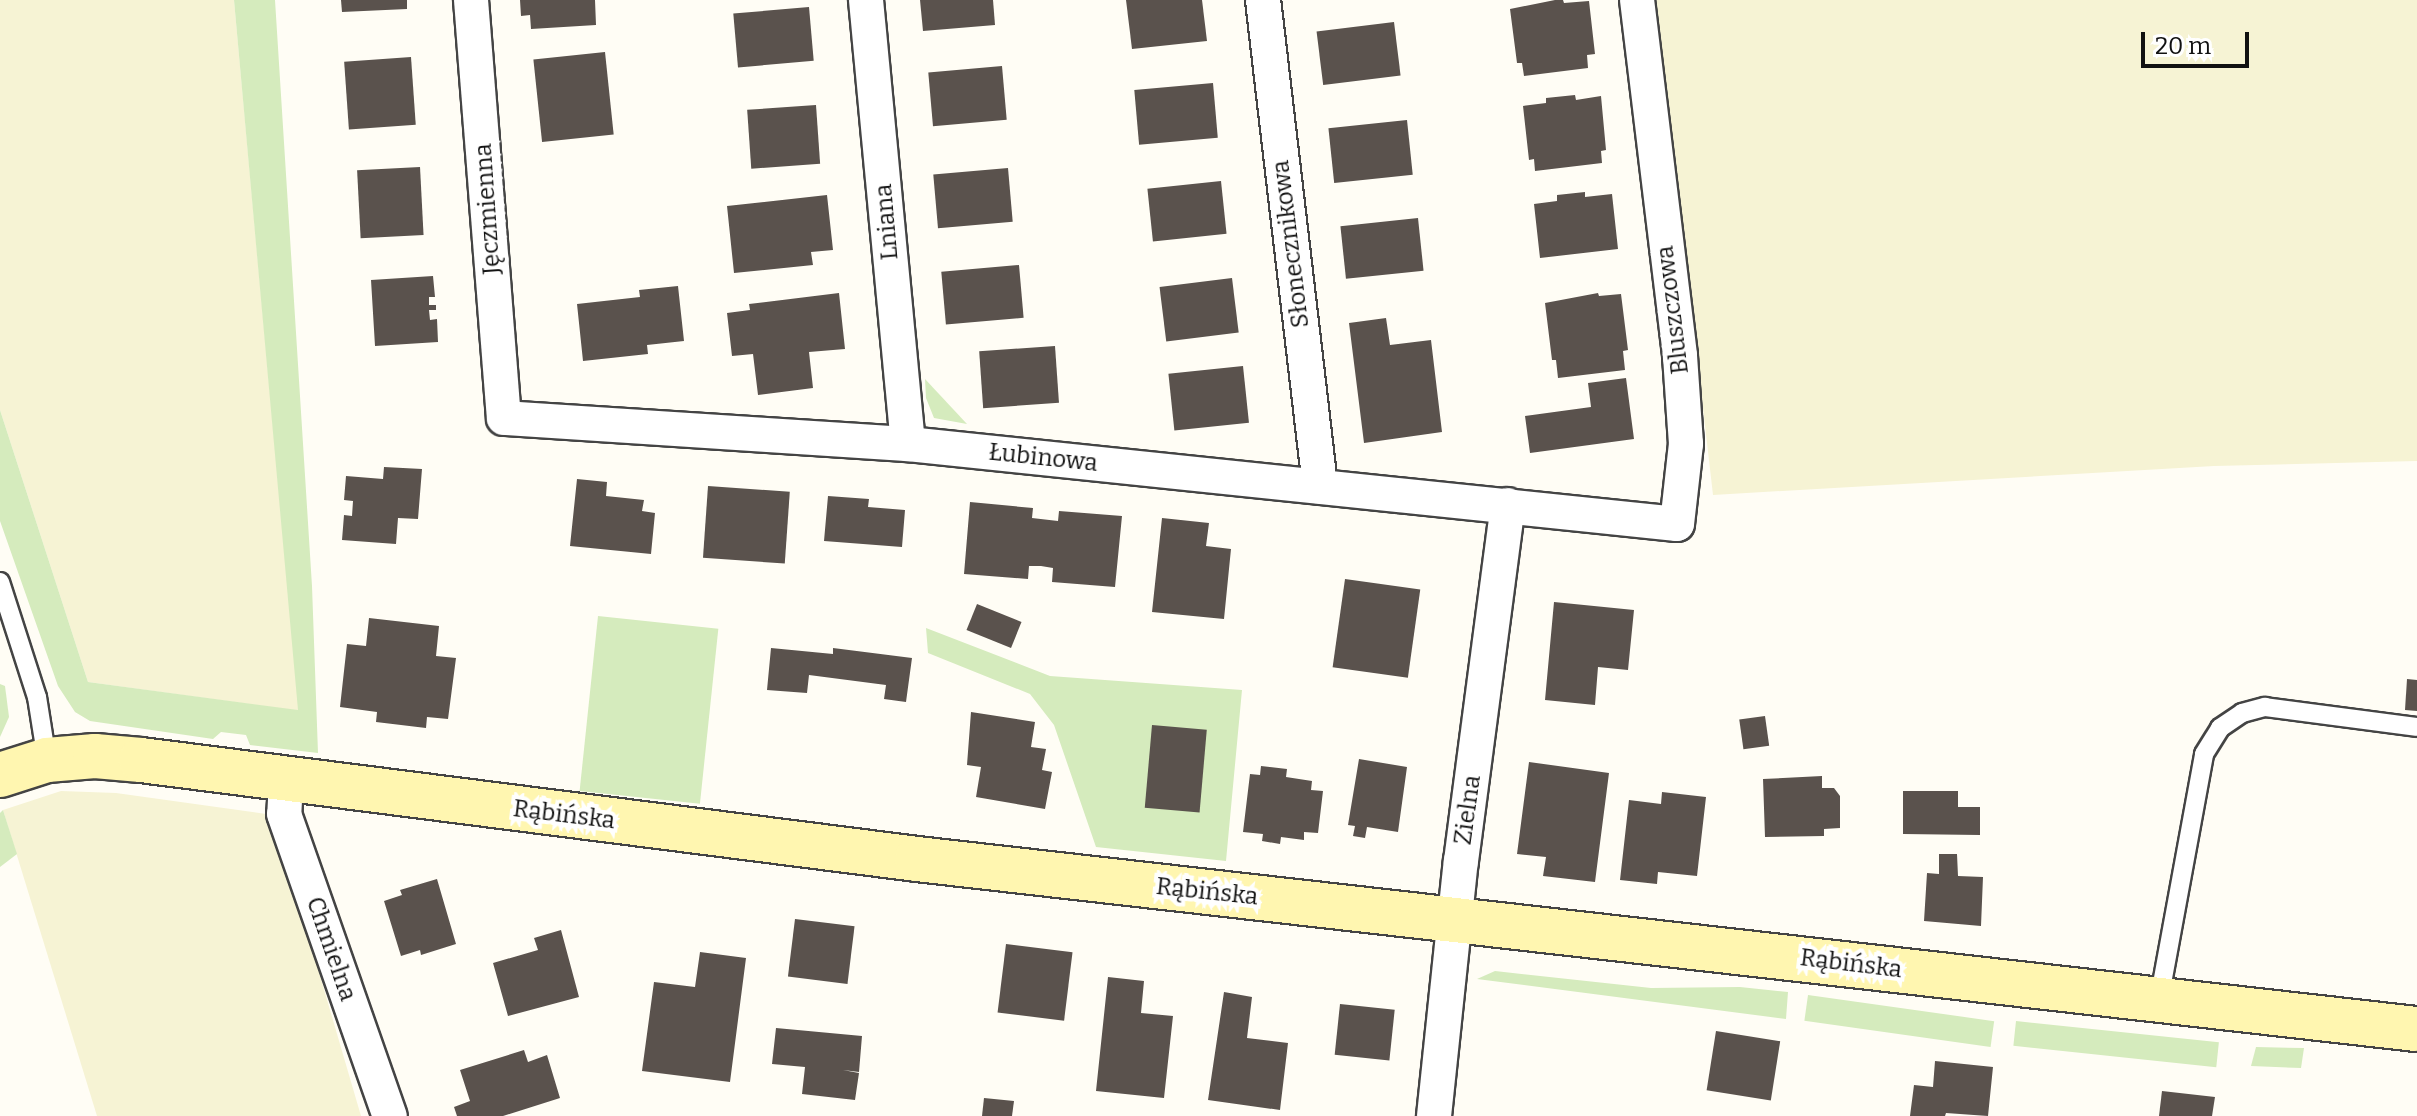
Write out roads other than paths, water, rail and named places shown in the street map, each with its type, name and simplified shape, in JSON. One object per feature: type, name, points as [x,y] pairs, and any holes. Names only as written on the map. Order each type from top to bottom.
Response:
[{"type":"street","name":"Jęczmienna","points":[[471,0],[504,418]]},
{"type":"street","name":"Lniana","points":[[866,0],[908,444]]},
{"type":"street","name":"Słonecznikowa","points":[[1263,0],[1320,487]]},
{"type":"street","name":"Bluszczowa","points":[[1581,513],[1677,524],[1685,457],[1680,355],[1637,0]]},
{"type":"street","name":"Łubinowa","points":[[504,418],[908,444],[1581,513]]},
{"type":"street","name":"Zielna","points":[[1434,1116],[1508,505]]},
{"type":"street","name":"Rąbińska","points":[[0,775],[47,760],[95,756],[917,859],[2417,1029]]},
{"type":"street","name":"Chmielna","points":[[286,781],[284,814],[390,1116]]},
{"type":"lane","points":[[0,582],[37,697],[47,760]]},
{"type":"lane","points":[[2159,1000],[2204,754],[2220,728],[2242,713],[2265,707],[2417,727]]}]
